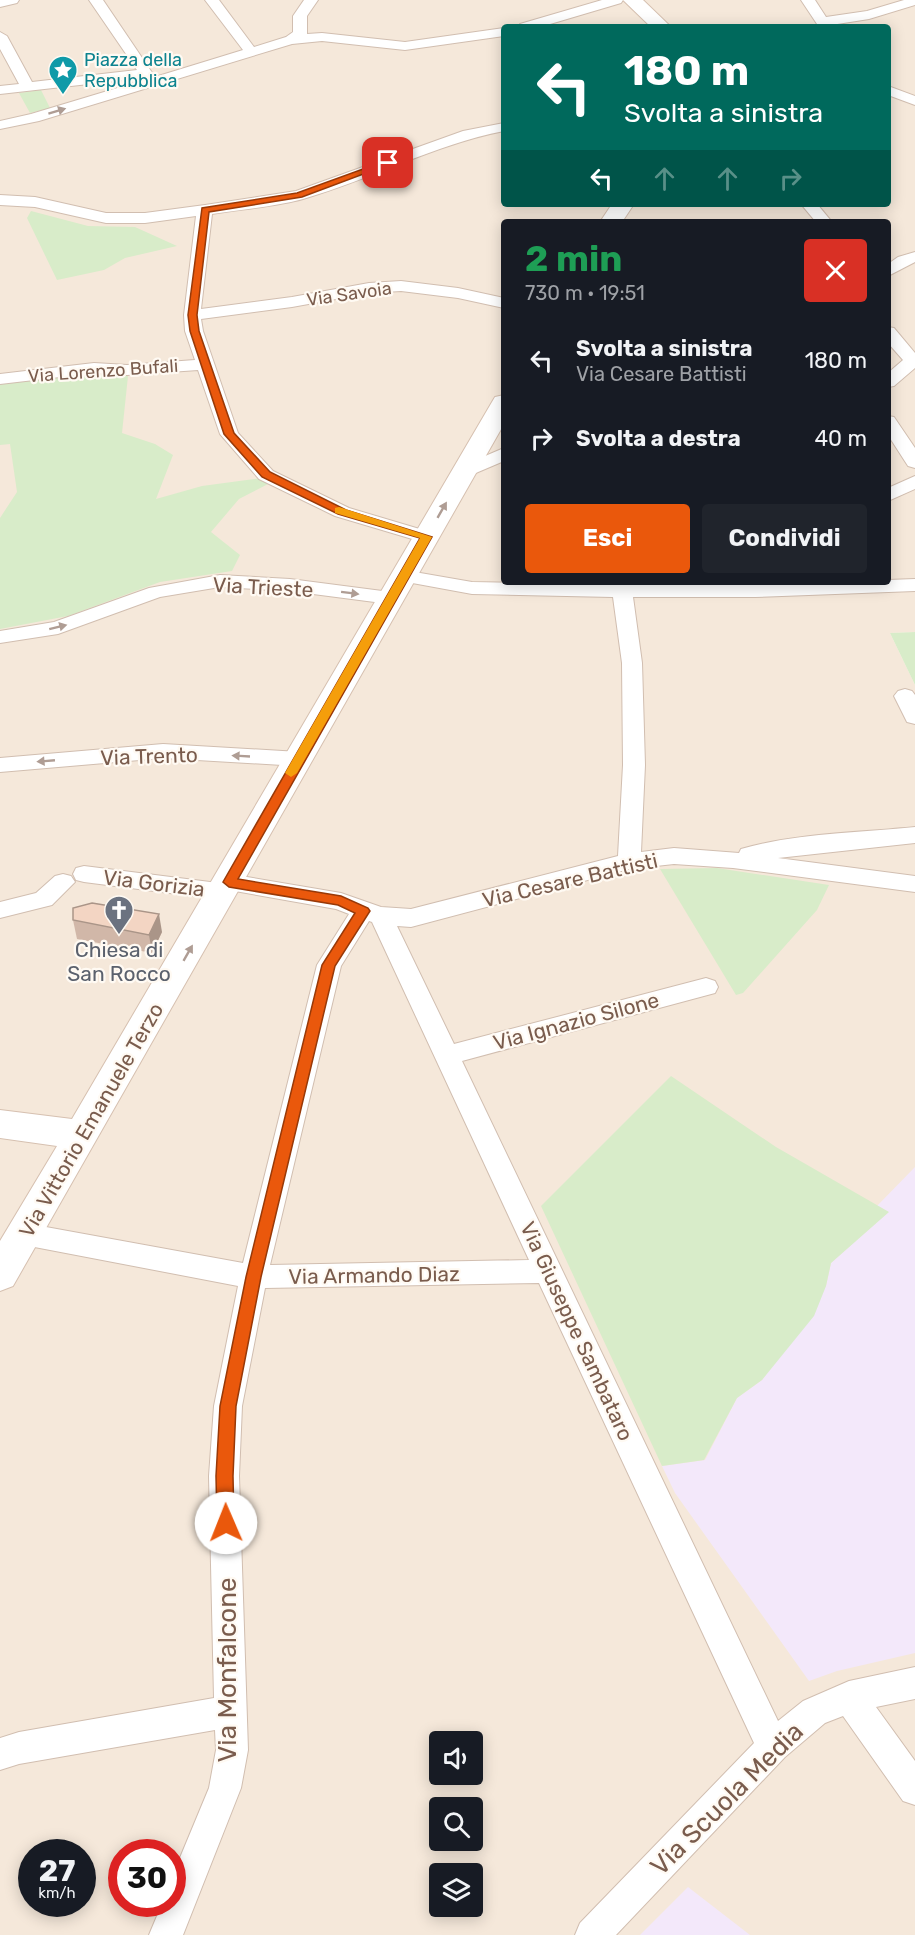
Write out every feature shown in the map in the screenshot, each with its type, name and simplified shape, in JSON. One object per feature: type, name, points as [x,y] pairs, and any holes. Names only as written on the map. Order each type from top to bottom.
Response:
[{"type":"street","points":[[0,3],[12,0]]},
{"type":"street","points":[[96,0],[148,78]]},
{"type":"street","points":[[212,0],[251,52]]},
{"type":"street","points":[[291,40],[300,34],[300,16],[310,0]]},
{"type":"street","points":[[535,24],[616,0]]},
{"type":"street","points":[[632,0],[659,24]]},
{"type":"street","points":[[808,0],[823,24]]},
{"type":"street","points":[[828,24],[915,1]]},
{"type":"street","points":[[0,90],[148,78],[193,70],[291,40],[322,37],[405,45],[501,33]]},
{"type":"street","points":[[0,36],[28,87]]},
{"type":"street","points":[[0,125],[34,118],[148,78]]},
{"type":"street","points":[[891,89],[906,84]]},
{"type":"street","points":[[891,91],[915,101]]},
{"type":"street","points":[[0,200],[35,202],[106,218],[145,218],[205,210],[298,195],[468,134],[501,128]]},
{"type":"street","points":[[812,207],[822,219]]},
{"type":"street","points":[[205,210],[192,315],[194,331],[229,434],[266,474],[342,512],[426,537]]},
{"type":"street","points":[[891,269],[904,260],[915,257]]},
{"type":"street","name":"Via Savoia","points":[[192,315],[292,302],[369,288],[401,286],[458,292],[501,302]]},
{"type":"street","points":[[891,335],[913,361],[911,366],[891,380]]},
{"type":"street","name":"Via Lorenzo Bufali","points":[[0,379],[94,368],[127,370],[205,364]]},
{"type":"street","name":"Via Vittorio Emanuele Terzo","points":[[0,1275],[83,1135],[501,407]]},
{"type":"street","points":[[891,425],[915,462]]},
{"type":"street","points":[[464,472],[501,455]]},
{"type":"street","points":[[891,494],[915,482]]},
{"type":"street","name":"Via Trieste","points":[[0,637],[58,628],[156,592],[220,581],[290,585],[622,591],[818,585],[915,585]]},
{"type":"street","points":[[622,591],[632,663],[634,765],[629,861]]},
{"type":"street","points":[[905,696],[915,717]]},
{"type":"street","name":"Via Trento","points":[[0,765],[163,751],[299,759]]},
{"type":"street","points":[[733,860],[795,847],[915,835]]},
{"type":"street","name":"Via Cesare Battisti","points":[[226,887],[341,901],[372,914],[411,918],[629,861],[674,856],[733,860],[915,884]]},
{"type":"street","name":"Via Gorizia","points":[[0,910],[44,899],[73,878],[226,887]]},
{"type":"street","name":"Via Giuseppe Sambataro","points":[[372,914],[447,1055],[757,1716],[774,1746]]},
{"type":"street","name":"Via Monfalcone","points":[[166,1935],[225,1788],[232,1750],[224,1476],[228,1406],[253,1277],[329,965],[372,914]]},
{"type":"street","name":"Via Ignazio Silone","points":[[447,1055],[706,987]]},
{"type":"street","points":[[0,1125],[83,1135]]},
{"type":"street","name":"Via Armando Diaz","points":[[24,1234],[253,1277],[549,1271]]},
{"type":"street","name":"Via Scuola Media","points":[[592,1935],[774,1746],[814,1712],[849,1697],[915,1683]]},
{"type":"street","points":[[849,1697],[915,1789]]},
{"type":"street","points":[[0,1754],[19,1748],[231,1711]]},
{"type":"shaded area","points":[[0,0],[915,0],[915,632],[890,633],[915,685],[915,1935],[0,1935]]},
{"type":"shaded area","points":[[915,1167],[915,1653],[837,1671],[809,1681],[675,1493],[662,1466],[705,1460],[737,1398],[762,1380],[826,1286],[831,1263],[888,1212],[877,1206]]},
{"type":"shaded area","points":[[688,1887],[750,1935],[640,1935]]},
{"type":"green space","points":[[41,90],[50,108],[30,113],[19,93]]},
{"type":"green space","points":[[31,211],[88,226],[135,227],[177,246],[125,258],[104,270],[57,280],[27,218]]},
{"type":"green space","points":[[101,372],[128,376],[122,433],[155,444],[173,455],[156,499],[202,486],[261,478],[270,483],[239,499],[211,532],[240,555],[232,571],[160,582],[68,616],[0,629],[0,518],[17,492],[10,444],[0,445],[0,383]]},
{"type":"green space","points":[[915,632],[915,685],[890,633]]},
{"type":"green space","points":[[717,868],[829,885],[817,910],[743,993],[736,995],[660,869]]},
{"type":"green space","points":[[671,1076],[776,1147],[889,1212],[831,1263],[826,1286],[814,1316],[762,1380],[737,1398],[704,1460],[662,1466],[541,1206]]},
{"type":"building","points":[[92,903],[159,914],[149,935],[73,920],[73,908]]},
{"type":"slow traffic","points":[[291,773],[426,537],[339,510]]},
{"type":"place","name":"Piazza della Repubblica","points":[[63,96]]},
{"type":"place","name":"Chiesa di San Rocco","points":[[119,936]]},
{"type":"route","points":[[226,1523],[224,1476],[228,1406],[253,1277],[329,965],[363,911],[341,901],[229,882],[426,537],[342,512],[266,474],[229,434],[194,331],[192,315],[205,210],[298,195],[388,163]]}]
